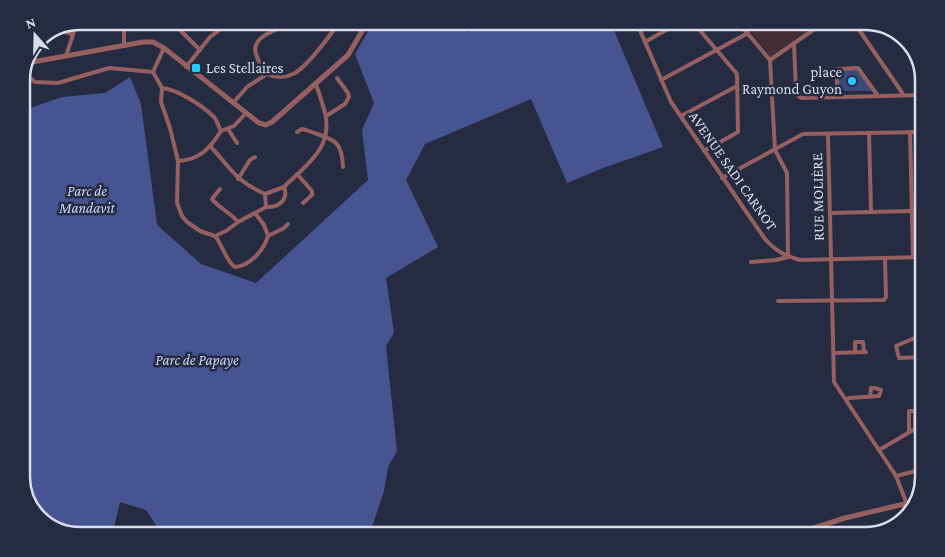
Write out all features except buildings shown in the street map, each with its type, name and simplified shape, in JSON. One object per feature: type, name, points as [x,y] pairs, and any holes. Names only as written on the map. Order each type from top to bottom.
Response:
[{"type":"street","points":[[124,30],[124,46]]},
{"type":"street","points":[[180,30],[200,50]]},
{"type":"street","points":[[186,67],[210,37],[220,30]]},
{"type":"street","points":[[278,30],[265,35],[258,41],[255,51],[257,59],[267,74],[286,77],[297,72],[325,42],[333,30]]},
{"type":"street","points":[[34,62],[153,42],[164,48],[246,114],[259,123],[266,125],[272,122],[348,55],[363,30]]},
{"type":"street","name":"AVENUE SADI CARNOT","points":[[640,30],[671,102],[765,239],[776,250],[788,257]]},
{"type":"street","points":[[645,42],[666,30]]},
{"type":"street","points":[[700,30],[737,74],[738,132],[704,151]]},
{"type":"street","points":[[745,30],[770,60],[775,150],[787,173],[788,257]]},
{"type":"street","points":[[770,60],[813,30]]},
{"type":"street","points":[[859,30],[903,94]]},
{"type":"street","points":[[66,56],[74,31]]},
{"type":"street","points":[[66,32],[72,34]]},
{"type":"street","points":[[661,80],[748,33]]},
{"type":"street","points":[[794,43],[796,94],[801,98],[915,95]]},
{"type":"street","points":[[153,72],[164,48]]},
{"type":"street","points":[[30,77],[35,82],[58,83],[109,68],[153,72]]},
{"type":"street","points":[[837,97],[836,71],[838,69],[858,68],[878,96]]},
{"type":"street","points":[[153,72],[162,88],[160,102],[170,128],[178,161],[176,195],[179,210],[191,226],[215,236],[226,232],[238,222],[254,213],[284,201],[286,193],[284,187]]},
{"type":"street","points":[[233,103],[247,87],[267,74]]},
{"type":"street","points":[[326,116],[345,104],[349,97],[337,78]]},
{"type":"street","points":[[210,146],[238,179],[248,187],[265,194],[284,187],[322,147],[326,137],[328,126],[326,116],[315,83]]},
{"type":"street","points":[[681,116],[737,86]]},
{"type":"street","points":[[162,88],[176,91],[189,98],[214,117],[221,131]]},
{"type":"street","points":[[178,161],[191,160],[210,146],[221,131],[237,124],[246,114]]},
{"type":"street","points":[[228,129],[237,143]]},
{"type":"street","points":[[298,132],[302,129],[306,130],[337,143],[342,153],[343,167]]},
{"type":"street","points":[[751,262],[788,257],[800,260],[913,257],[910,132]]},
{"type":"street","points":[[722,178],[803,134],[915,132]]},
{"type":"street","points":[[869,133],[871,211]]},
{"type":"street","name":"RUE MOLIÈRE","points":[[828,134],[834,382],[846,400]]},
{"type":"street","points":[[238,179],[250,160],[255,157]]},
{"type":"street","points":[[297,174],[312,191],[312,195],[303,203]]},
{"type":"street","points":[[220,189],[212,199],[238,222]]},
{"type":"street","points":[[265,194],[266,207]]},
{"type":"street","points":[[830,213],[912,211]]},
{"type":"street","points":[[215,236],[224,250],[228,261],[235,267],[242,266],[251,261],[264,247],[268,236],[264,225],[254,213]]},
{"type":"street","points":[[268,236],[288,224]]},
{"type":"street","points":[[778,301],[885,299],[886,258]]},
{"type":"street","points":[[915,338],[896,346],[899,358],[915,357]]},
{"type":"street","points":[[834,353],[865,352],[863,342],[855,342],[855,352]]},
{"type":"street","points":[[817,527],[845,518],[907,504],[896,476],[846,400],[849,398],[870,397]]},
{"type":"street","points":[[879,450],[915,429],[915,410],[909,411],[909,431]]},
{"type":"street","points":[[896,476],[915,471]]},
{"type":"shaded area","points":[[749,30],[808,30],[771,57]]},
{"type":"shaded area","name":"place Raymond Guyon","points":[[858,69],[874,91],[837,91],[838,70]]},
{"type":"green space","name":"Parc de Papaye","points":[[369,30],[467,30],[467,32],[473,30],[614,30],[663,147],[567,183],[531,99],[425,144],[406,180],[438,247],[386,278],[394,333],[386,346],[397,451],[388,467],[384,491],[372,527],[157,527],[146,510],[120,502],[114,527],[73,527],[49,517],[38,505],[30,481],[30,108],[62,97],[105,93],[130,77],[141,104],[157,225],[201,264],[256,283],[368,180],[362,130],[374,103],[355,54]]},
{"type":"place","name":"Les Stellaires","points":[[196,68]]},
{"type":"place","name":"place Raymond Guyon","points":[[852,81]]},
{"type":"park label","name":"Parc de Mandavit","points":[[87,200]]}]
